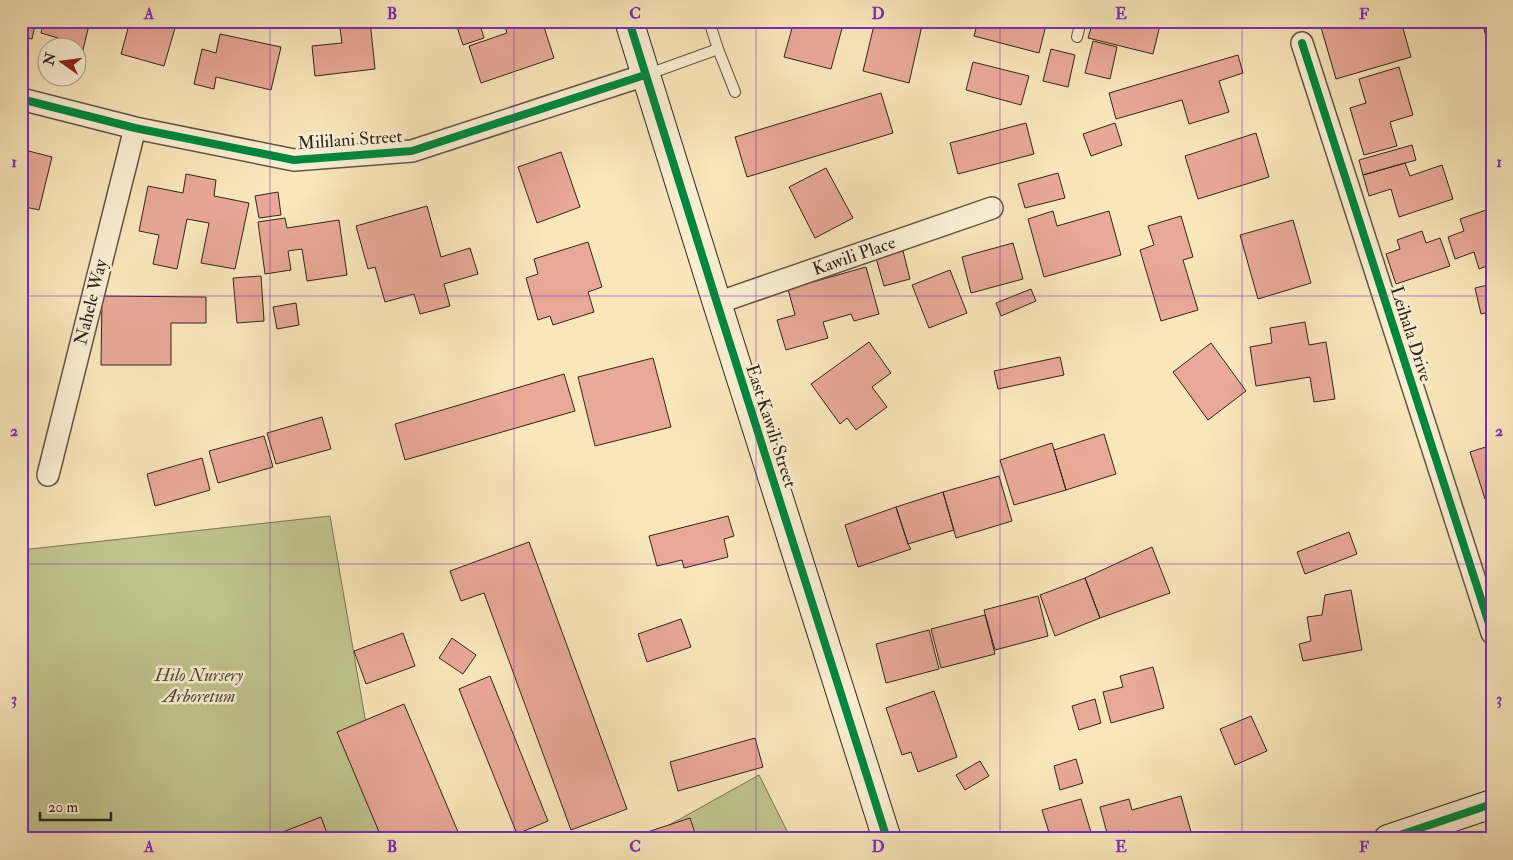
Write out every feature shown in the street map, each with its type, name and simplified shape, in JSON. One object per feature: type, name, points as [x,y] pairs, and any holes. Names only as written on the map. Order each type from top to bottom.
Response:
[{"type":"street","name":"East Kawili Street","points":[[630,21],[645,75],[887,839]]},
{"type":"street","name":"Leihala Drive","points":[[1302,43],[1492,633]]},
{"type":"street","name":"Mililani Street","points":[[21,99],[135,128],[294,160],[412,151],[645,75]]},
{"type":"street","name":"Nahele Way","points":[[48,475],[135,128]]},
{"type":"street","name":"Kawili Place","points":[[717,304],[992,208]]},
{"type":"street","points":[[1388,839],[1490,807]]},
{"type":"lane","points":[[709,21],[718,49],[736,92]]},
{"type":"lane","points":[[1077,37],[1081,21]]},
{"type":"lane","points":[[645,75],[718,49]]},
{"type":"green space","name":"Hilo Nursery Arboretum","points":[[330,516],[386,839],[21,839],[21,550]]},
{"type":"green space","points":[[759,775],[791,839],[644,839]]},
{"type":"building","points":[[21,21],[36,21],[32,39],[21,36]]},
{"type":"building","points":[[44,21],[90,21],[86,38],[58,38],[41,33]]},
{"type":"building","points":[[130,21],[177,21],[164,66],[121,54]]},
{"type":"building","points":[[339,21],[370,21],[375,69],[315,76],[312,46],[342,43]]},
{"type":"building","points":[[455,21],[479,21],[484,38],[463,45]]},
{"type":"building","points":[[503,21],[542,21],[554,58],[481,83],[469,46],[507,33]]},
{"type":"building","points":[[794,21],[844,21],[831,69],[784,57]]},
{"type":"building","points":[[875,21],[923,21],[909,83],[863,71]]},
{"type":"building","points":[[978,21],[1047,21],[1039,53],[974,36]]},
{"type":"building","points":[[1093,21],[1161,21],[1153,54],[1088,38]]},
{"type":"building","points":[[1330,21],[1370,21],[1371,26],[1389,21],[1401,21],[1411,57],[1336,79],[1320,24]]},
{"type":"building","points":[[1482,21],[1492,21],[1492,44],[1488,45]]},
{"type":"building","points":[[220,34],[281,47],[271,90],[216,77],[214,89],[194,84],[202,49],[216,53]]},
{"type":"building","points":[[1093,41],[1117,47],[1110,79],[1085,73]]},
{"type":"building","points":[[1051,49],[1075,55],[1068,87],[1043,81]]},
{"type":"building","points":[[1238,55],[1243,73],[1219,81],[1229,112],[1189,124],[1182,100],[1116,119],[1109,93]]},
{"type":"building","points":[[973,62],[1029,76],[1021,105],[966,90]]},
{"type":"building","points":[[1492,63],[1492,82],[1488,82],[1486,64]]},
{"type":"building","points":[[1399,67],[1413,115],[1390,122],[1397,146],[1364,155],[1350,108],[1366,103],[1359,79]]},
{"type":"building","points":[[881,93],[893,133],[747,177],[735,137]]},
{"type":"building","points":[[1026,123],[1034,154],[958,174],[950,143]]},
{"type":"building","points":[[1115,123],[1122,145],[1091,156],[1083,134]]},
{"type":"building","points":[[1256,133],[1269,177],[1198,199],[1185,156]]},
{"type":"building","points":[[1412,145],[1416,160],[1363,175],[1359,160]]},
{"type":"building","points":[[21,149],[52,157],[39,210],[21,206]]},
{"type":"building","points":[[561,152],[580,207],[537,223],[518,167]]},
{"type":"building","points":[[1405,163],[1410,176],[1442,165],[1453,199],[1399,217],[1391,189],[1369,196],[1363,175]]},
{"type":"building","points":[[826,168],[853,218],[815,238],[789,187]]},
{"type":"building","points":[[1058,173],[1065,198],[1025,208],[1018,184]]},
{"type":"building","points":[[186,174],[216,180],[214,196],[249,203],[235,269],[201,263],[209,223],[187,219],[177,269],[153,264],[159,235],[139,231],[148,186],[183,193]]},
{"type":"building","points":[[278,192],[281,215],[259,218],[255,196]]},
{"type":"building","points":[[427,206],[441,257],[470,248],[478,274],[444,284],[450,306],[420,314],[414,294],[385,302],[375,267],[368,269],[356,226]]},
{"type":"building","points":[[1492,208],[1492,264],[1479,269],[1474,252],[1455,259],[1448,237],[1464,231],[1460,219]]},
{"type":"building","points":[[1053,211],[1057,226],[1109,211],[1121,255],[1044,277],[1028,219]]},
{"type":"building","points":[[1181,216],[1193,257],[1183,260],[1198,310],[1161,321],[1140,250],[1154,245],[1148,226]]},
{"type":"building","points":[[285,218],[287,228],[339,220],[347,275],[307,281],[302,249],[288,251],[291,270],[265,274],[258,222]]},
{"type":"building","points":[[1293,220],[1311,283],[1258,299],[1240,235]]},
{"type":"building","points":[[1422,231],[1426,243],[1440,238],[1450,266],[1396,284],[1386,254],[1400,249],[1397,240]]},
{"type":"building","points":[[588,242],[602,287],[588,292],[594,312],[553,325],[550,316],[538,320],[526,278],[538,274],[534,259]]},
{"type":"building","points":[[1013,243],[1023,279],[971,293],[962,257]]},
{"type":"building","points":[[903,251],[910,279],[884,286],[876,258]]},
{"type":"building","points":[[866,267],[879,314],[854,321],[851,314],[823,322],[828,338],[786,350],[777,320],[795,315],[788,289]]},
{"type":"building","points":[[950,270],[967,313],[929,328],[912,285]]},
{"type":"building","points":[[261,276],[264,321],[237,323],[233,278]]},
{"type":"building","points":[[1492,284],[1492,311],[1481,314],[1475,288]]},
{"type":"building","points":[[1031,289],[1036,301],[1001,316],[996,303]]},
{"type":"building","points":[[102,296],[206,297],[206,323],[171,323],[171,365],[101,365]]},
{"type":"building","points":[[296,303],[299,325],[277,329],[273,307]]},
{"type":"building","points":[[1305,322],[1309,345],[1326,342],[1335,399],[1314,402],[1310,377],[1256,386],[1250,347],[1272,343],[1270,328]]},
{"type":"building","points":[[869,342],[891,373],[872,387],[887,407],[856,430],[847,418],[840,424],[811,384]]},
{"type":"building","points":[[1211,343],[1246,391],[1208,420],[1173,372]]},
{"type":"building","points":[[1060,357],[1064,375],[998,389],[994,371]]},
{"type":"building","points":[[653,358],[671,427],[595,446],[578,377]]},
{"type":"building","points":[[564,374],[575,411],[405,460],[395,424]]},
{"type":"building","points":[[322,417],[331,449],[276,464],[267,433]]},
{"type":"building","points":[[1104,434],[1116,474],[1066,490],[1054,450]]},
{"type":"building","points":[[264,436],[273,467],[218,483],[209,451]]},
{"type":"building","points":[[1052,443],[1066,490],[1014,505],[1000,460]]},
{"type":"building","points":[[1492,445],[1492,497],[1485,499],[1470,452]]},
{"type":"building","points":[[202,458],[210,490],[155,506],[147,474]]},
{"type":"building","points":[[999,476],[1012,521],[956,538],[943,492]]},
{"type":"building","points":[[943,492],[954,530],[908,544],[896,507]]},
{"type":"building","points":[[896,507],[911,549],[858,567],[845,525]]},
{"type":"building","points":[[728,516],[734,536],[724,539],[728,557],[684,568],[682,560],[657,566],[649,536]]},
{"type":"building","points":[[1349,532],[1357,554],[1305,574],[1297,552]]},
{"type":"building","points":[[529,542],[627,809],[571,830],[484,593],[461,601],[450,571]]},
{"type":"building","points":[[1152,547],[1170,593],[1100,618],[1085,578]]},
{"type":"building","points":[[1085,578],[1100,618],[1055,636],[1040,595]]},
{"type":"building","points":[[1351,590],[1362,650],[1303,661],[1299,644],[1311,641],[1307,617],[1322,615],[1325,595]]},
{"type":"building","points":[[1038,596],[1048,636],[995,650],[984,610]]},
{"type":"building","points":[[985,615],[995,654],[941,668],[931,629]]},
{"type":"building","points":[[681,619],[691,647],[647,662],[638,634]]},
{"type":"building","points":[[929,630],[939,669],[886,683],[876,644]]},
{"type":"building","points":[[403,633],[415,666],[366,684],[354,651]]},
{"type":"building","points":[[452,638],[476,655],[463,674],[439,658]]},
{"type":"building","points":[[1153,667],[1164,708],[1111,723],[1103,692],[1123,687],[1120,676]]},
{"type":"building","points":[[490,676],[548,821],[517,834],[459,689]]},
{"type":"building","points":[[934,691],[957,757],[918,772],[911,752],[902,755],[886,708]]},
{"type":"building","points":[[1095,699],[1101,723],[1079,730],[1072,706]]},
{"type":"building","points":[[404,704],[461,839],[382,839],[337,732]]},
{"type":"building","points":[[1251,716],[1267,751],[1235,765],[1220,729]]},
{"type":"building","points":[[755,738],[763,767],[678,791],[670,762]]},
{"type":"building","points":[[1076,759],[1083,783],[1060,790],[1054,766]]},
{"type":"building","points":[[980,761],[989,776],[965,790],[956,775]]},
{"type":"building","points":[[1181,796],[1193,839],[1131,839],[1129,831],[1108,837],[1100,807],[1129,799],[1132,810]]},
{"type":"building","points":[[1081,799],[1093,839],[1051,839],[1042,810]]},
{"type":"building","points":[[321,817],[329,839],[265,839]]},
{"type":"building","points":[[690,818],[697,839],[626,839]]},
{"type":"cycle path","points":[[629,21],[887,839]]},
{"type":"cycle path","points":[[1302,43],[1492,633]]},
{"type":"cycle path","points":[[21,99],[135,128],[294,160],[412,151],[645,75]]},
{"type":"cycle path","points":[[1388,839],[1492,804]]}]
